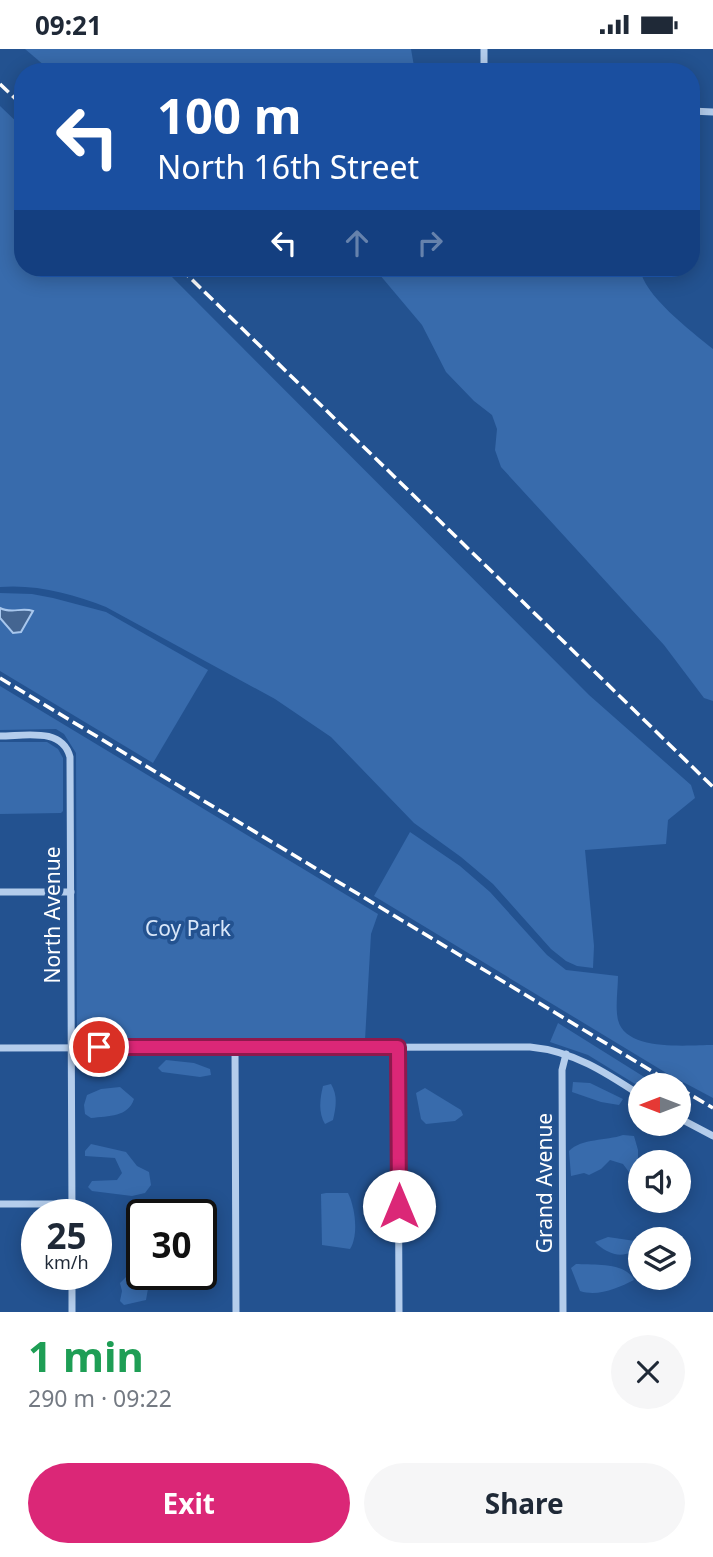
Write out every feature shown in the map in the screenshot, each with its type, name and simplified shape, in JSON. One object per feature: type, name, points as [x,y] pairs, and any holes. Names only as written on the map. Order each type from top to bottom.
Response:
[{"type":"street","name":"North Avenue","points":[[0,736],[56,738],[64,743],[70,757],[72,1199]]},
{"type":"street","points":[[0,892],[71,892]]},
{"type":"street","points":[[235,1047],[236,1312]]},
{"type":"street","points":[[398,1047],[399,1312]]},
{"type":"street","points":[[0,1048],[530,1047],[566,1054],[594,1066],[628,1087]]},
{"type":"street","name":"Grand Avenue","points":[[563,1312],[562,1070],[566,1054]]},
{"type":"street","points":[[691,1124],[713,1136]]},
{"type":"street","points":[[0,1204],[21,1204]]},
{"type":"street","points":[[72,1290],[72,1312]]},
{"type":"green space","points":[[25,49],[411,49],[413,63],[41,63]]},
{"type":"green space","points":[[0,106],[14,119],[14,277],[172,277],[589,695],[691,785],[695,798],[668,820],[666,844],[585,850],[594,946],[593,968],[577,966],[551,949],[493,884],[414,823],[331,737],[275,699],[106,607],[54,591],[0,587]]},
{"type":"green space","points":[[382,277],[643,277],[659,301],[713,349],[713,701],[704,698],[664,645],[501,467],[495,450],[497,429],[492,415],[446,372],[422,325]]},
{"type":"green space","points":[[0,593],[32,594],[106,612],[208,670],[153,763],[0,671]]},
{"type":"green space","name":"Coy Park","points":[[0,686],[378,914],[371,934],[365,1040],[82,1039],[77,1028],[76,753],[64,734],[56,729],[0,730]]},
{"type":"green space","points":[[0,742],[47,742],[58,749],[63,758],[61,813],[0,814]]},
{"type":"green space","points":[[410,832],[460,866],[490,892],[547,955],[566,970],[618,976],[618,1020],[623,1030],[645,1042],[674,1046],[713,1045],[713,1098],[691,1086],[691,1073],[666,1073],[374,896]]},
{"type":"green space","points":[[558,1023],[638,1073],[628,1073],[628,1080],[588,1055],[550,1042]]},
{"type":"green space","points":[[166,1060],[194,1063],[210,1069],[211,1075],[200,1077],[162,1072],[158,1068]]},
{"type":"green space","points":[[573,1082],[590,1083],[623,1099],[619,1105],[601,1102],[572,1092]]},
{"type":"green space","points":[[331,1084],[336,1097],[335,1110],[333,1120],[325,1124],[320,1110],[321,1095],[323,1086]]},
{"type":"green space","points":[[120,1087],[134,1099],[127,1109],[117,1115],[104,1117],[91,1118],[85,1114],[87,1095],[101,1089]]},
{"type":"green space","points":[[425,1088],[461,1110],[463,1115],[455,1121],[426,1124],[421,1119],[416,1093]]},
{"type":"green space","points":[[634,1136],[638,1150],[628,1150],[628,1171],[623,1164],[610,1160],[589,1175],[584,1173],[571,1176],[569,1151],[587,1142]]},
{"type":"green space","points":[[91,1144],[126,1152],[137,1166],[149,1172],[151,1185],[145,1193],[132,1196],[92,1191],[88,1187],[92,1181],[117,1180],[122,1173],[115,1158],[85,1156],[85,1151]]},
{"type":"green space","points":[[348,1193],[355,1221],[350,1249],[322,1245],[321,1194]]},
{"type":"green space","points":[[608,1237],[628,1240],[628,1253],[611,1253],[595,1242]]},
{"type":"green space","points":[[576,1264],[617,1267],[628,1273],[628,1283],[615,1289],[587,1293],[580,1291],[571,1268]]},
{"type":"green space","points":[[126,1277],[126,1290],[148,1290],[146,1300],[124,1305],[120,1301],[120,1283]]},
{"type":"shaded area","points":[[0,608],[33,611],[21,632],[13,633],[0,618]]},
{"type":"railway","points":[[0,84],[14,97]]},
{"type":"railway","points":[[189,277],[713,787]]},
{"type":"railway","points":[[0,678],[655,1073]]},
{"type":"railway","points":[[691,1095],[713,1108]]},
{"type":"route","points":[[99,1047],[398,1047],[399,1206]]}]
